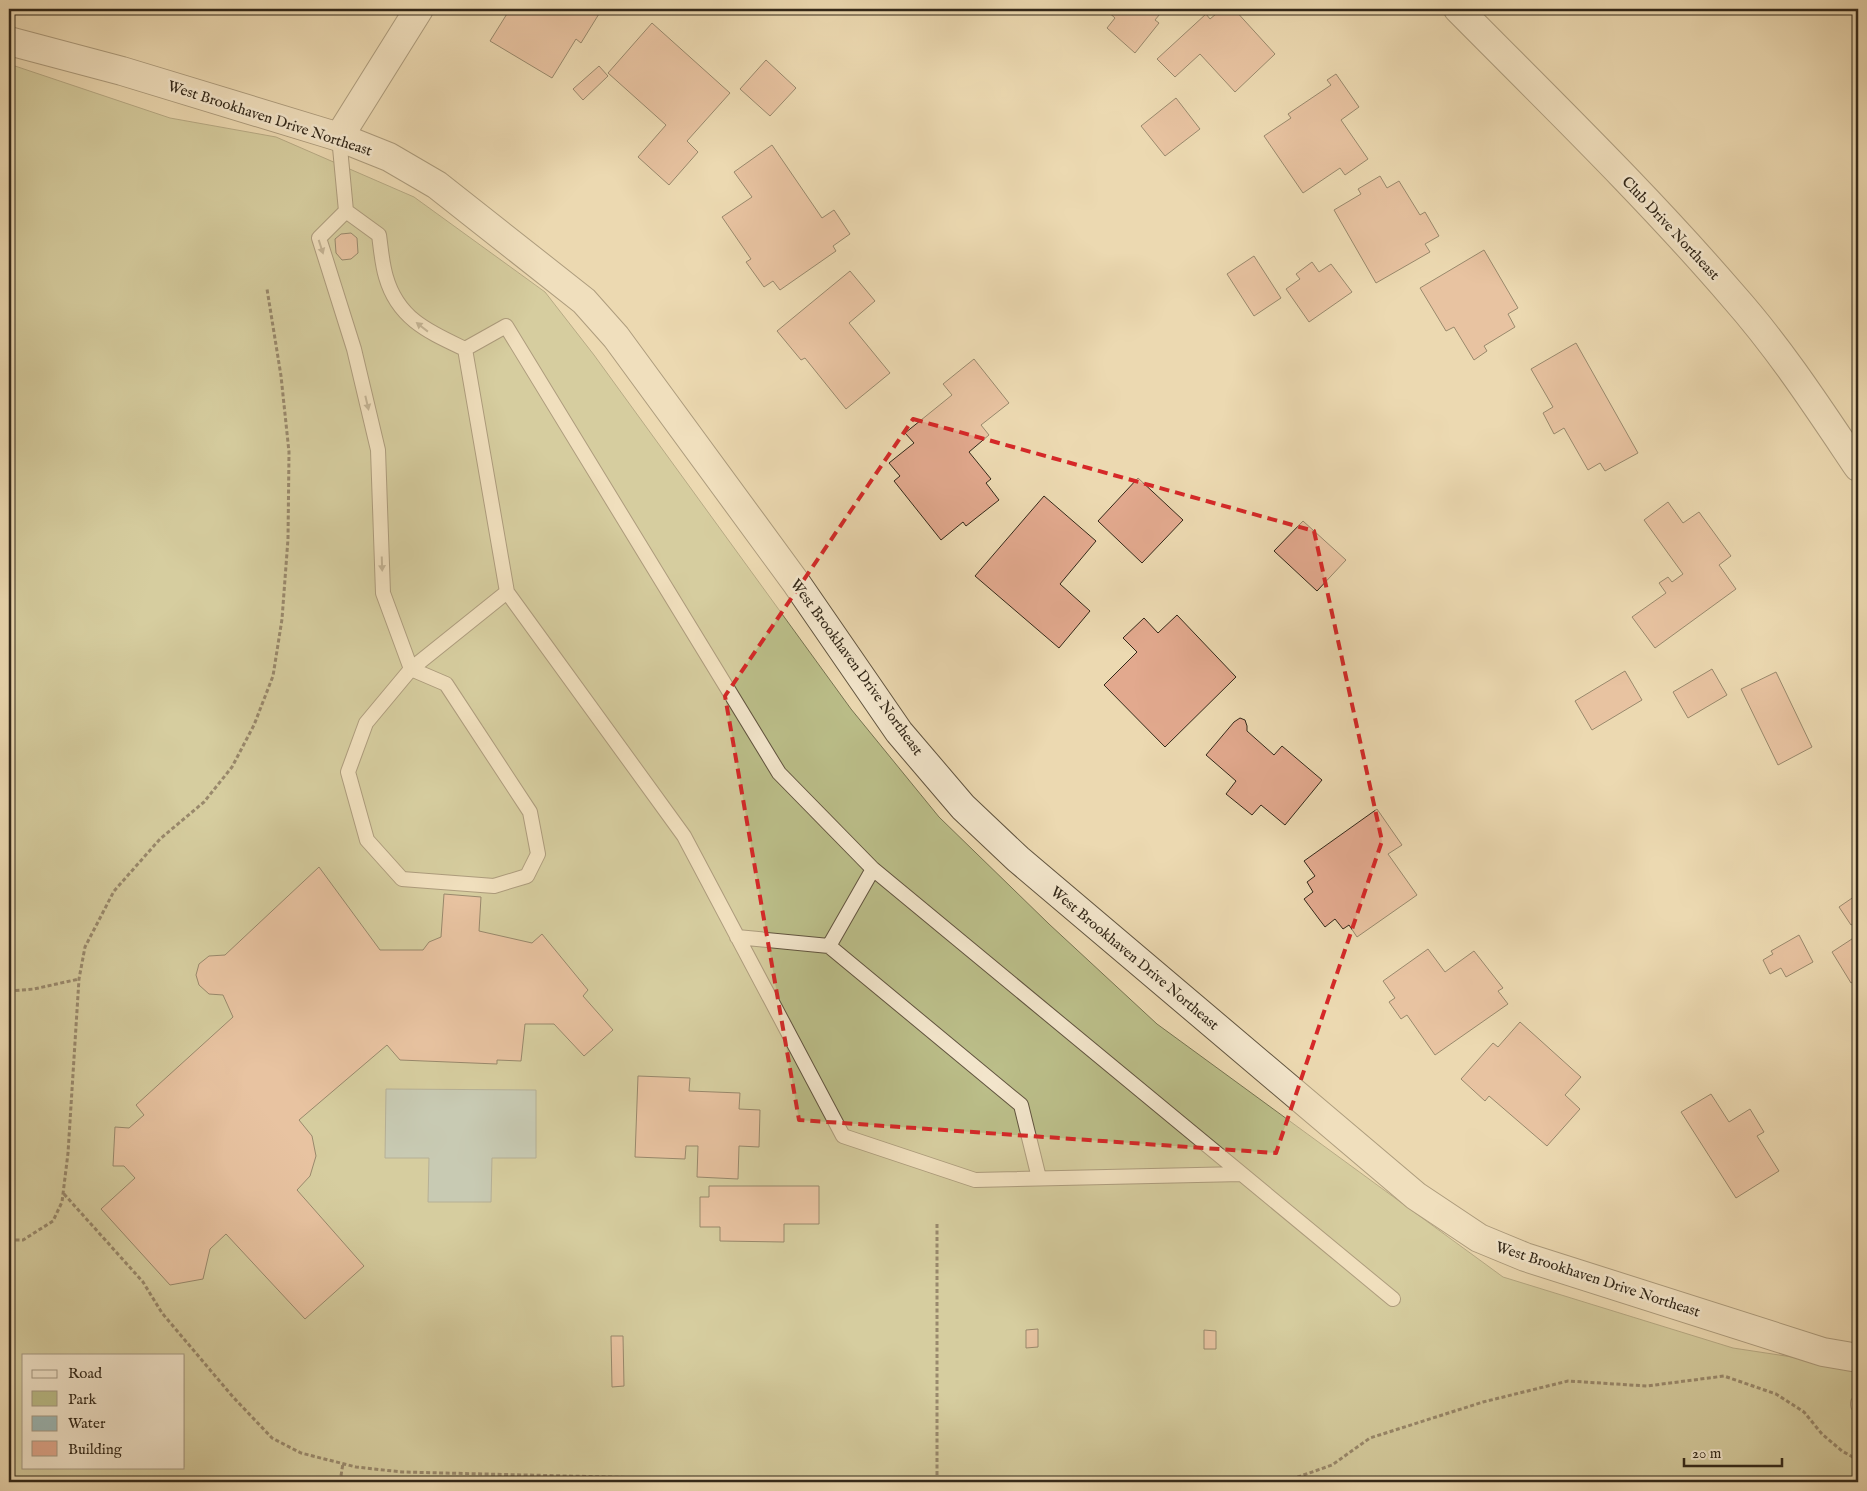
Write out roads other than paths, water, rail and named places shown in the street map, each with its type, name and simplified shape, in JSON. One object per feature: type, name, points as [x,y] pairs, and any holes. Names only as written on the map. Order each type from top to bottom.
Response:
[{"type":"street","points":[[339,137],[419,9]]},
{"type":"street","name":"Club Drive Northeast","points":[[1458,9],[1658,212],[1734,297],[1808,392],[1858,467]]},
{"type":"street","name":"West Brookhaven Drive Northeast","points":[[9,40],[122,71],[339,137],[389,157],[438,185],[584,301],[616,337],[792,576],[899,732],[963,807],[1018,859],[1416,1196],[1479,1238],[1525,1257],[1824,1352],[1858,1358]]},
{"type":"lane","points":[[339,137],[346,210],[379,235],[386,278],[402,311],[427,332],[466,349]]},
{"type":"lane","points":[[346,210],[318,238],[354,349],[378,450],[384,593],[412,669],[446,684],[530,812],[538,854],[527,876],[494,886],[402,880],[367,840],[348,772],[366,723],[412,669],[507,592]]},
{"type":"lane","points":[[466,349],[506,326],[779,773],[873,868],[1393,1300]]},
{"type":"lane","points":[[466,349],[507,592],[684,836],[843,1136],[975,1180],[1242,1174]]},
{"type":"lane","points":[[829,946],[873,868]]},
{"type":"lane","points":[[737,936],[829,946],[1021,1105],[1039,1178]]},
{"type":"water","points":[[386,1089],[536,1090],[536,1158],[492,1158],[491,1202],[428,1202],[429,1158],[385,1158]]}]
